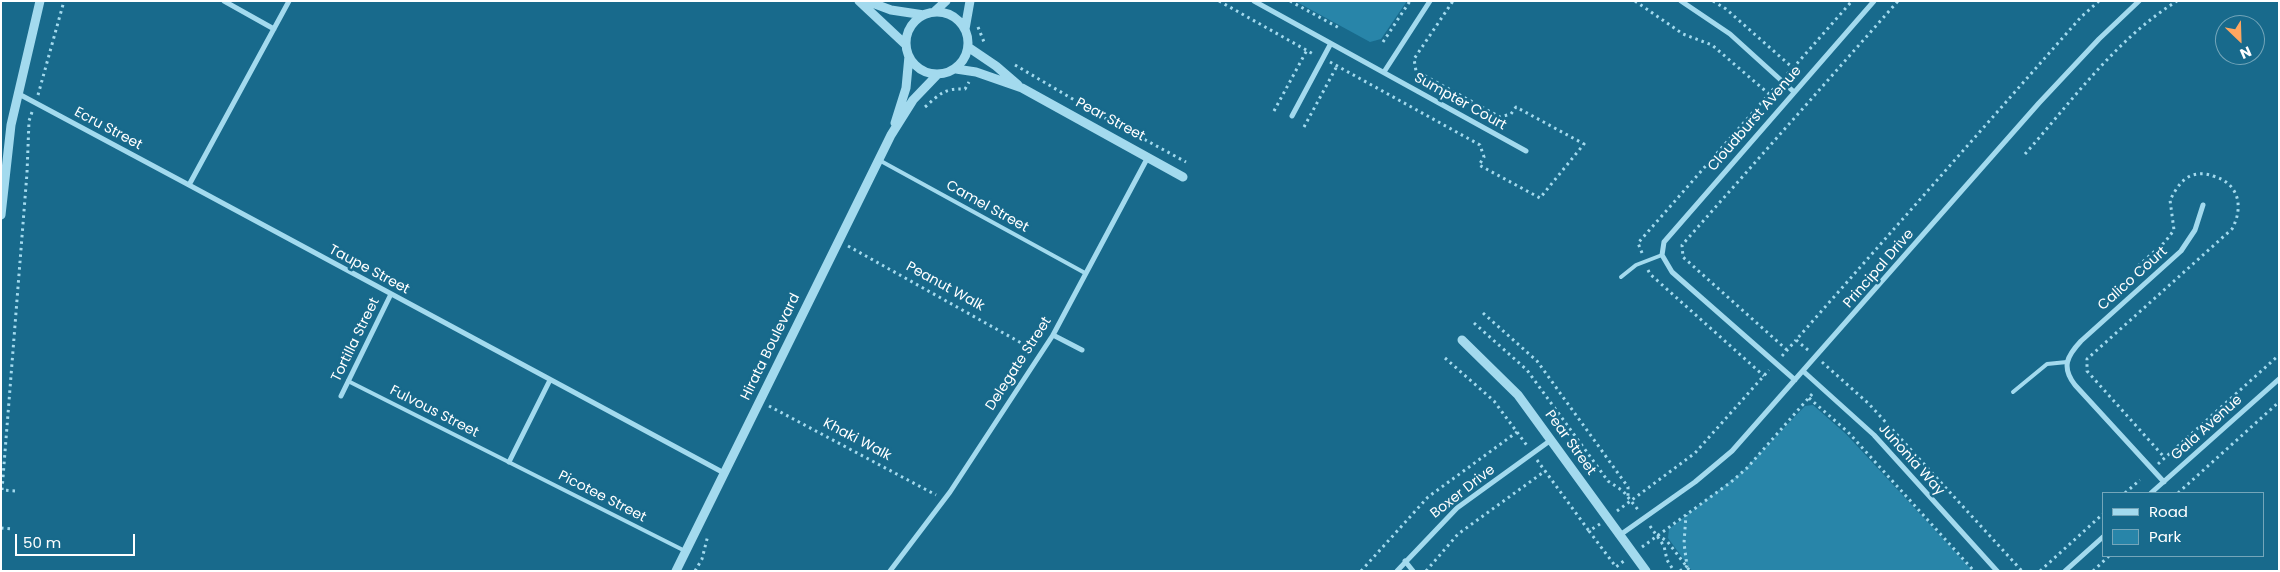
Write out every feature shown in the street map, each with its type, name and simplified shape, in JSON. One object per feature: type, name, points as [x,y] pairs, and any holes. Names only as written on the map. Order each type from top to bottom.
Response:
[{"type":"street","points":[[1,214],[7,145],[16,93],[40,1]]},
{"type":"street","points":[[224,1],[274,29]]},
{"type":"street","points":[[189,186],[289,1]]},
{"type":"street","points":[[859,1],[906,45]]},
{"type":"street","points":[[867,1],[891,10],[924,15]]},
{"type":"street","points":[[946,1],[934,12],[924,15],[915,21],[908,30],[906,45],[909,56],[918,68],[937,75],[956,69],[963,62],[968,47],[965,29],[970,1]]},
{"type":"street","name":"Sumpter Court","points":[[1254,1],[1330,45],[1384,72],[1526,151]]},
{"type":"street","points":[[1384,72],[1430,1]]},
{"type":"street","points":[[1681,1],[1730,34],[1794,92]]},
{"type":"street","name":"Cloudburst Avenue","points":[[1662,255],[1664,242],[1669,234],[1874,1]]},
{"type":"street","name":"Principal Drive","points":[[1620,534],[1715,466],[1738,445],[2039,104],[2098,39],[2138,1]]},
{"type":"street","points":[[934,12],[954,16],[965,29]]},
{"type":"street","points":[[1292,116],[1330,45]]},
{"type":"street","name":"Pear Street","points":[[968,47],[1022,88]]},
{"type":"street","name":"Hirata Boulevard","points":[[891,135],[906,88],[909,56]]},
{"type":"street","name":"Pear Street","points":[[956,69],[974,72],[1022,88],[1183,177]]},
{"type":"street","name":"Hirata Boulevard","points":[[677,570],[891,135],[913,100],[937,75]]},
{"type":"street","name":"Ecru Street","points":[[16,93],[189,186]]},
{"type":"street","name":"Delegate Street","points":[[890,571],[945,499],[1053,335],[1148,156]]},
{"type":"street","name":"Taupe Street","points":[[189,186],[724,473]]},
{"type":"street","name":"Calico Court","points":[[2067,362],[2069,355],[2080,341],[2181,252],[2195,230],[2203,205]]},
{"type":"street","points":[[1662,255],[1672,272],[1795,380]]},
{"type":"street","name":"Tortilla Street","points":[[340,396],[391,294]]},
{"type":"street","points":[[1053,335],[1082,350]]},
{"type":"street","name":"Pear Street","points":[[1462,340],[1518,395],[1646,571]]},
{"type":"street","points":[[2067,362],[2067,373],[2075,385],[2164,482]]},
{"type":"street","name":"Junonia Way","points":[[1803,371],[1874,435],[1997,571]]},
{"type":"street","name":"Gala Avenue","points":[[2152,492],[2279,379]]},
{"type":"street","points":[[509,462],[550,380]]},
{"type":"street","name":"Boxer Drive","points":[[1397,571],[1456,508],[1551,440]]},
{"type":"street","points":[[2066,571],[2102,538]]},
{"type":"street","points":[[1405,561],[1413,571]]},
{"type":"lane","name":"Camel Street","points":[[878,160],[1085,274]]},
{"type":"lane","points":[[1620,277],[1644,261],[1662,255]]},
{"type":"lane","points":[[2013,392],[2047,364],[2067,362]]},
{"type":"lane","name":"Fulvous Street","points":[[348,381],[509,462]]},
{"type":"lane","name":"Picotee Street","points":[[509,462],[686,552]]},
{"type":"path","points":[[1,494],[28,173],[29,122],[64,1]]},
{"type":"path","points":[[1290,1],[1341,29]]},
{"type":"path","points":[[1382,42],[1410,1]]},
{"type":"path","points":[[1635,1],[1683,34],[1712,45],[1769,94]]},
{"type":"path","points":[[1713,1],[1726,9],[1793,68]]},
{"type":"path","points":[[1764,376],[1650,274],[1638,243],[1852,1]]},
{"type":"path","points":[[1787,350],[1683,257],[1682,245],[1898,1]]},
{"type":"path","points":[[2022,571],[1869,404],[1796,340],[2081,17],[2099,1]]},
{"type":"path","points":[[2025,154],[2116,51],[2146,24],[2177,1]]},
{"type":"path","points":[[976,23],[987,46],[982,56]]},
{"type":"path","points":[[1274,111],[1307,50]]},
{"type":"path","points":[[1008,61],[1186,162]]},
{"type":"path","points":[[1304,127],[1337,66]]},
{"type":"path","points":[[919,114],[942,92],[950,89],[965,89],[974,72]]},
{"type":"path","points":[[2138,266],[2165,242],[2174,230],[2170,200],[2184,180],[2200,174],[2209,174],[2226,181],[2232,187],[2238,199],[2239,209],[2232,229],[2087,359],[2087,372],[2165,458]]},
{"type":"path","points":[[844,255],[853,238]]},
{"type":"path","name":"Peanut Walk","points":[[839,240],[1040,354]]},
{"type":"path","points":[[1474,323],[1527,370],[1608,481],[1628,496],[1628,487],[1537,361],[1483,313]]},
{"type":"path","points":[[2153,470],[2279,355]]},
{"type":"path","points":[[1445,358],[1494,401],[1589,532]]},
{"type":"path","points":[[765,414],[773,397]]},
{"type":"path","points":[[1809,398],[1848,432],[1974,571]]},
{"type":"path","name":"Khaki Walk","points":[[759,402],[945,499]]},
{"type":"path","points":[[2179,492],[2279,402]]},
{"type":"path","points":[[1361,571],[1428,497],[1517,432]]},
{"type":"path","points":[[1426,571],[1458,534],[1545,471]]},
{"type":"path","points":[[2127,492],[2140,480]]},
{"type":"path","points":[[2,490],[14,491]]},
{"type":"path","points":[[1686,514],[1684,543],[1686,566]]},
{"type":"path","points":[[2040,571],[2102,515]]},
{"type":"path","points":[[1,528],[12,529]]},
{"type":"path","points":[[695,571],[702,559],[708,533]]},
{"type":"path","points":[[1674,571],[1656,535],[1667,541],[1690,571]]},
{"type":"path","points":[[2093,571],[2109,557]]},
{"type":"path","points":[[1430,565],[1435,571]]},
{"type":"path","points":[[1680,571],[1686,566]]},
{"type":"path","points":[[1616,567],[1618,571]]},
{"type":"green space","points":[[1295,1],[1407,1],[1381,39],[1370,42]]},
{"type":"green space","points":[[1813,405],[1846,434],[1973,571],[1692,571],[1668,538],[1669,529],[1742,472],[1805,406]]}]
